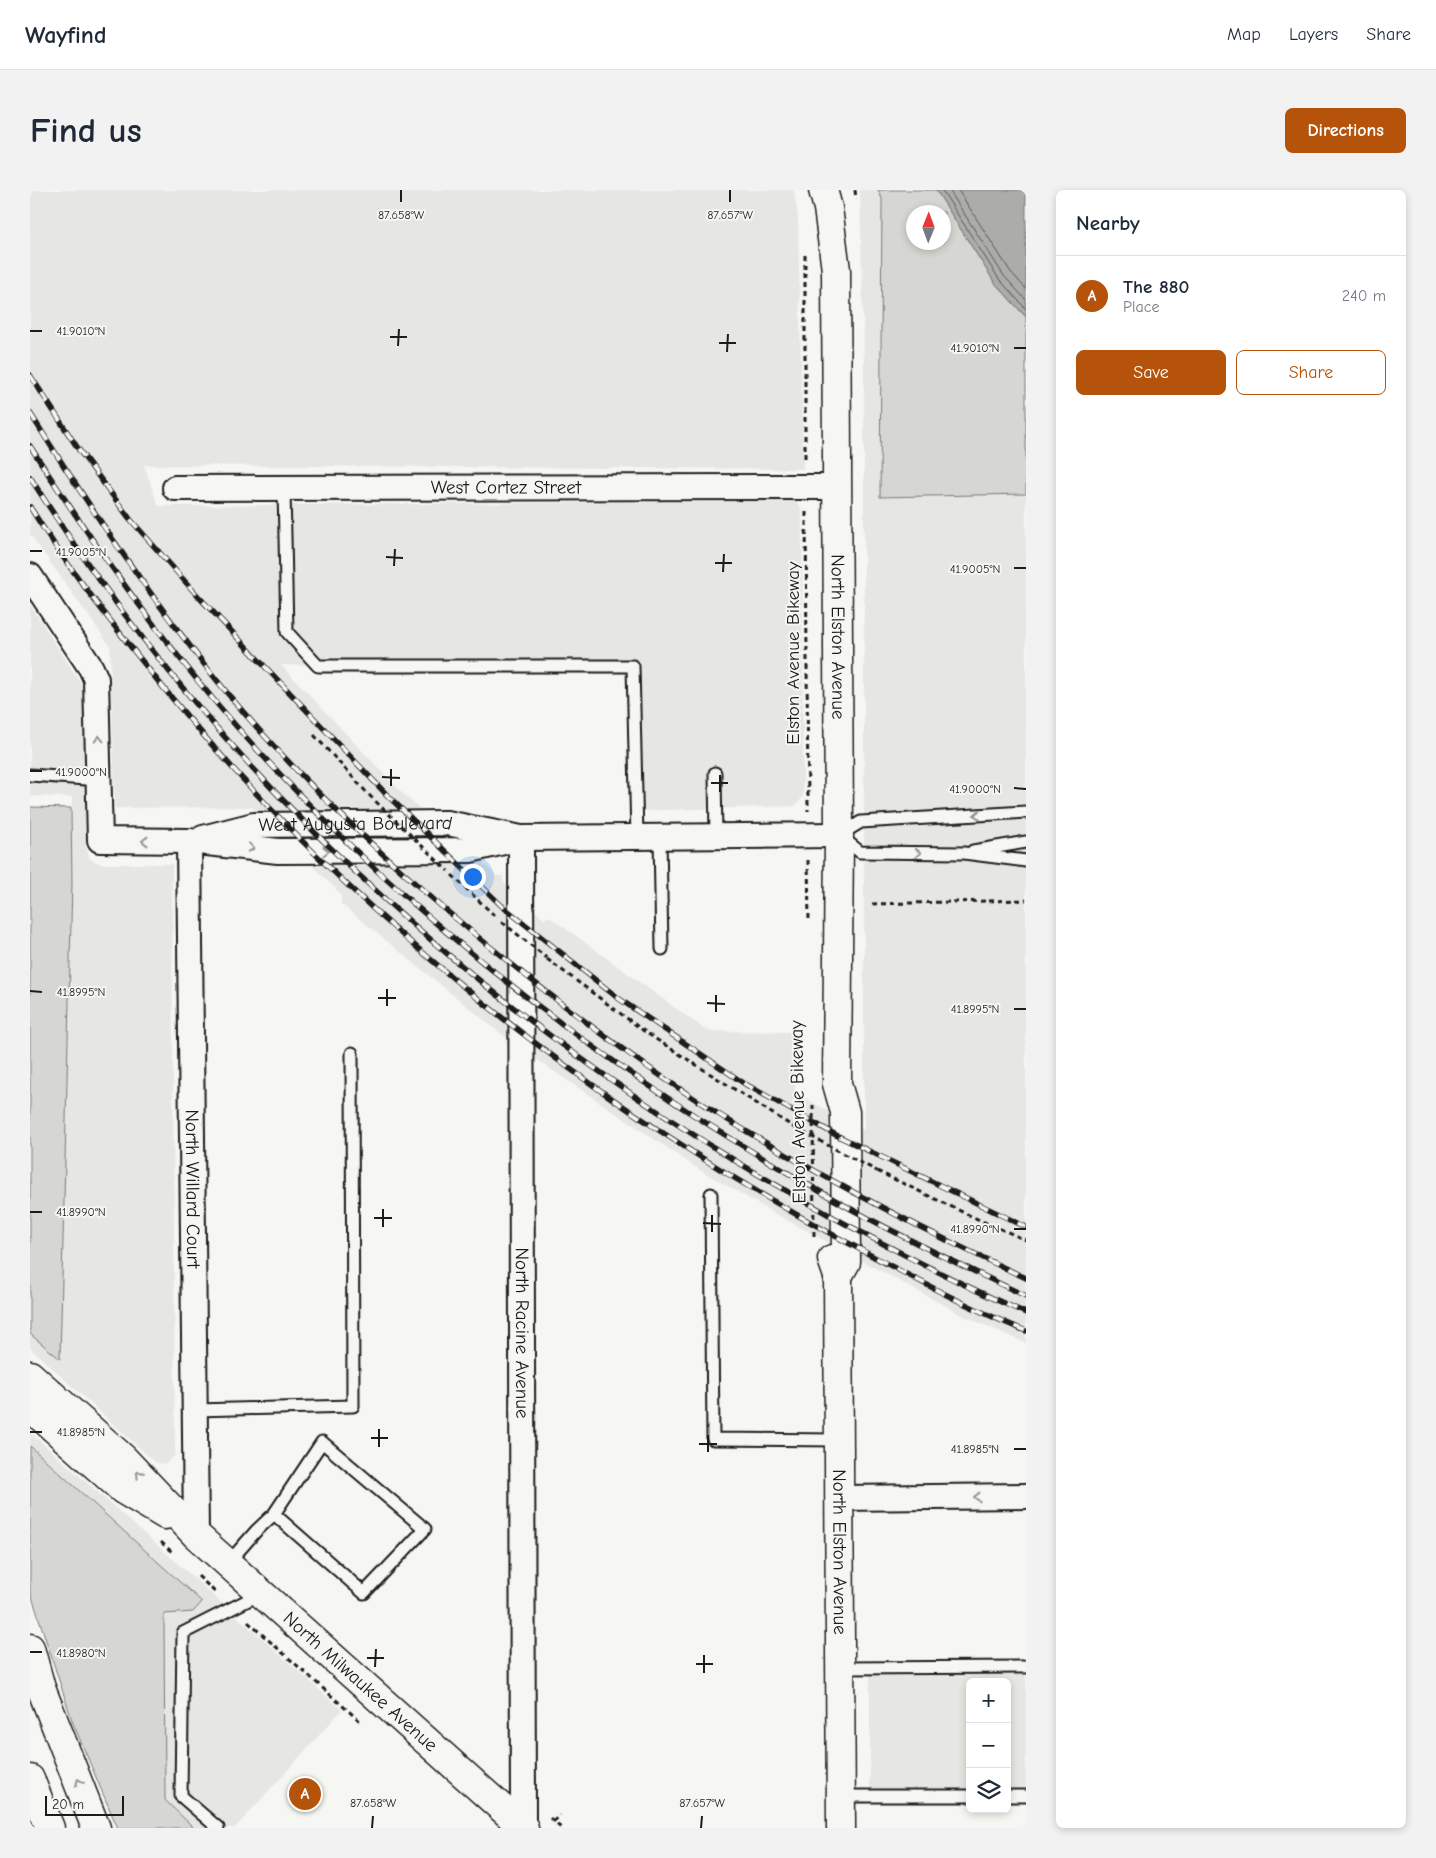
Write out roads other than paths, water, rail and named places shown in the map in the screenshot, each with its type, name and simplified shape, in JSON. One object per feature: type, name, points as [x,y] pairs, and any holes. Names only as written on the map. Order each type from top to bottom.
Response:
[{"type":"main road","name":"North Elston Avenue","points":[[823,190],[828,208],[836,270],[839,835],[837,1084],[828,1106],[830,1253],[838,1276],[842,1668],[841,1828]]},
{"type":"main road","name":"North Milwaukee Avenue","points":[[30,1375],[123,1458],[196,1535],[529,1828]]},
{"type":"main road","name":"North Milwaukee Avenue","points":[[34,1411],[123,1490],[196,1535]]},
{"type":"main road","points":[[30,1648],[41,1688],[96,1828]]},
{"type":"main road","points":[[30,1779],[50,1828]]},
{"type":"street","name":"West Cortez Street","points":[[175,488],[837,487]]},
{"type":"street","points":[[30,576],[91,668],[96,679],[100,780]]},
{"type":"street","name":"West Augusta Boulevard","points":[[100,780],[100,840],[189,841],[254,825],[447,824],[521,838],[839,835]]},
{"type":"street","name":"North Racine Avenue","points":[[521,838],[529,1828]]},
{"type":"street","name":"North Willard Court","points":[[189,841],[196,1535]]},
{"type":"street","points":[[840,1498],[1026,1496]]},
{"type":"lane","points":[[284,488],[287,632],[318,666],[633,666],[649,837],[662,949]]},
{"type":"lane","points":[[715,773],[716,836]]},
{"type":"lane","points":[[30,775],[100,780]]},
{"type":"lane","points":[[1026,812],[860,822],[839,835],[860,852],[964,853],[1026,862]]},
{"type":"lane","points":[[964,853],[1026,842]]},
{"type":"lane","points":[[196,1410],[353,1406],[352,1054]]},
{"type":"lane","points":[[711,1194],[713,1439],[839,1440]]},
{"type":"lane","points":[[228,1563],[256,1530],[274,1514],[322,1442],[425,1529],[364,1593],[274,1514]]},
{"type":"lane","points":[[218,1828],[181,1796],[183,1633],[263,1592]]},
{"type":"lane","points":[[842,1668],[1026,1667]]},
{"type":"lane","points":[[842,1796],[966,1796]]},
{"type":"lane","points":[[1011,1796],[1026,1796]]},
{"type":"water","points":[[936,190],[1026,190],[1026,317],[995,283],[951,214],[951,205],[946,205]]},
{"type":"railway","points":[[30,375],[79,450],[130,519],[197,595],[387,795],[502,906],[618,998],[745,1084],[836,1135],[1026,1227]]},
{"type":"railway","points":[[30,413],[76,485],[149,592],[228,694],[306,780],[390,861],[448,912],[616,1045],[723,1117],[797,1161],[872,1202],[1026,1278]]},
{"type":"railway","points":[[30,446],[128,590],[180,659],[236,726],[301,796],[370,863],[441,927],[515,988],[592,1046],[752,1152],[882,1226],[1026,1296]]},
{"type":"railway","points":[[30,477],[108,592],[194,702],[288,805],[388,902],[494,992],[605,1075],[721,1152],[842,1222],[910,1258],[1026,1313]]},
{"type":"railway","points":[[30,507],[68,564],[138,656],[211,744],[289,828],[372,907],[458,982],[548,1053],[641,1119],[738,1180],[837,1237],[954,1299],[1026,1331]]},
{"type":"place","name":"The 880","points":[[305,1794]]}]
